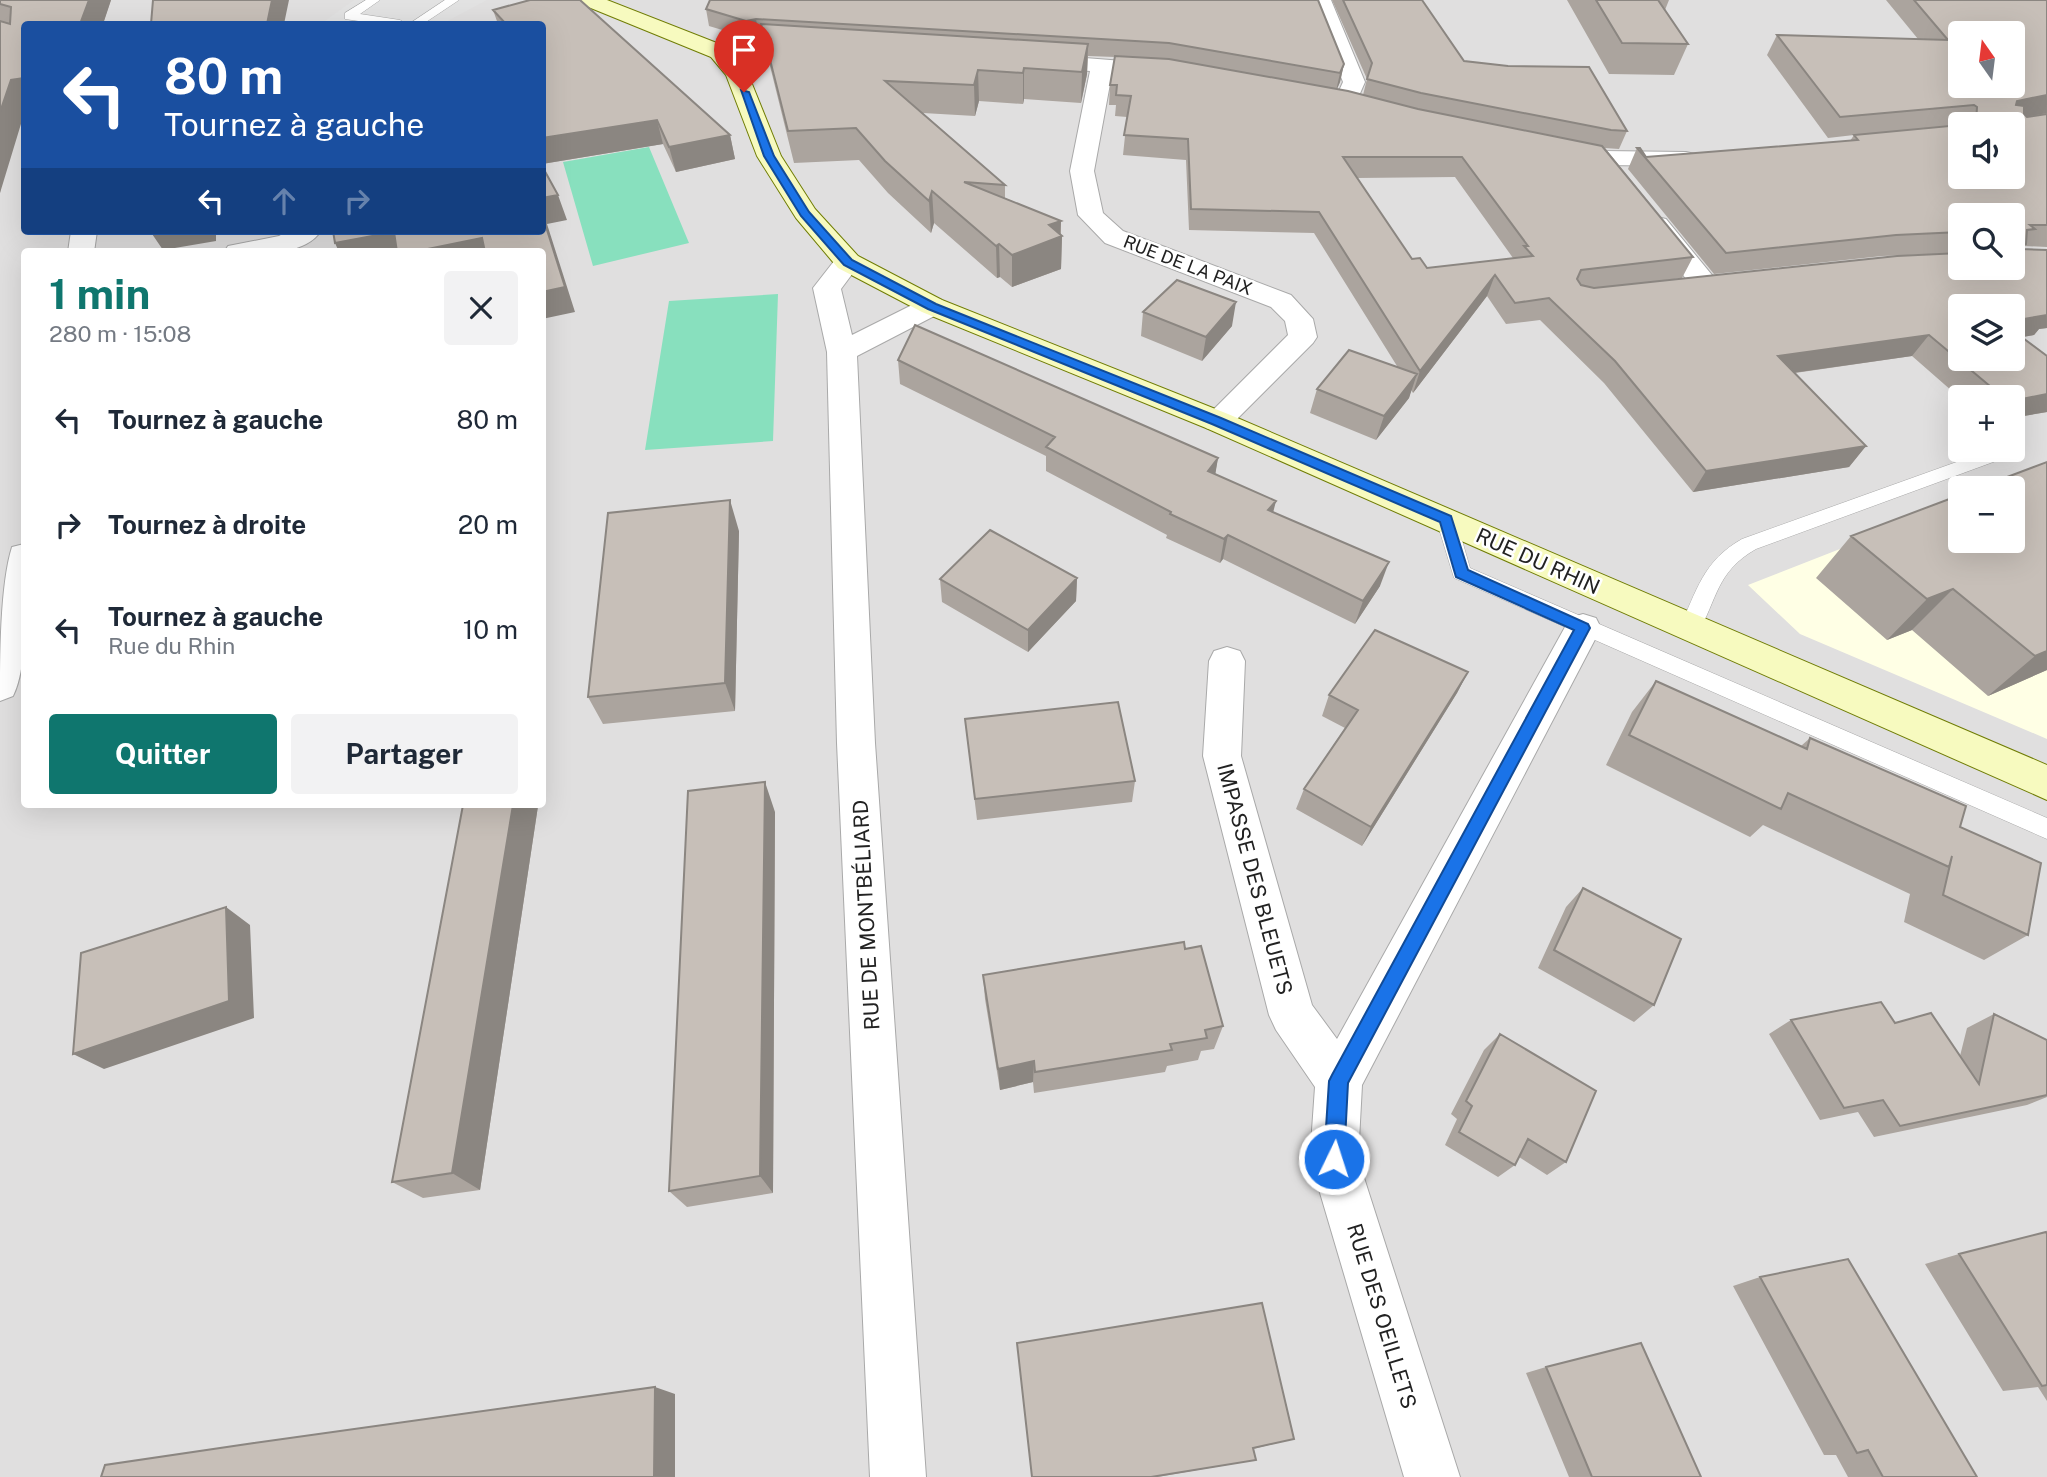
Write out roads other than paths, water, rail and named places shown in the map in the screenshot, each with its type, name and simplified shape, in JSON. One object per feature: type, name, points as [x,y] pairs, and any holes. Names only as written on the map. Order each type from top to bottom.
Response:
[{"type":"street","name":"RUE DU RHIN","points":[[588,0],[719,52],[737,74],[776,167],[805,213],[848,262],[932,306],[1217,421],[2047,783]]},
{"type":"street","points":[[1320,97],[1357,105],[1354,82],[1321,0]]},
{"type":"street","points":[[719,52],[759,45],[842,50]]},
{"type":"street","points":[[1006,60],[1102,65],[1192,74]]},
{"type":"street","name":"RUE DE LA PAIX","points":[[1102,65],[1082,171],[1091,215],[1114,237],[1281,301],[1299,319],[1303,337],[1217,421]]},
{"type":"street","points":[[1536,144],[1603,158],[1714,158]]},
{"type":"street","points":[[1603,158],[1620,179]]},
{"type":"street","points":[[1638,201],[1706,286]]},
{"type":"street","points":[[257,248],[287,242],[300,235]]},
{"type":"street","name":"RUE DE MONTBÉLIARD","points":[[848,262],[827,289],[842,352],[856,743],[898,1477]]},
{"type":"street","points":[[1638,293],[1733,283]]},
{"type":"street","points":[[842,352],[932,306]]},
{"type":"street","points":[[0,686],[21,572]]},
{"type":"street","name":"RUE DES OEILLETS","points":[[1432,1477],[1334,1159],[1339,1081],[1583,628]]},
{"type":"street","name":"IMPASSE DES BLEUETS","points":[[1227,661],[1222,756],[1292,1014],[1339,1081]]},
{"type":"lane","points":[[374,0],[349,16],[381,21]]},
{"type":"lane","points":[[420,21],[453,0]]},
{"type":"lane","points":[[1690,629],[1716,571],[1730,555],[1749,544],[1975,462]]},
{"type":"lane","points":[[1446,519],[1461,573],[2047,829]]}]
